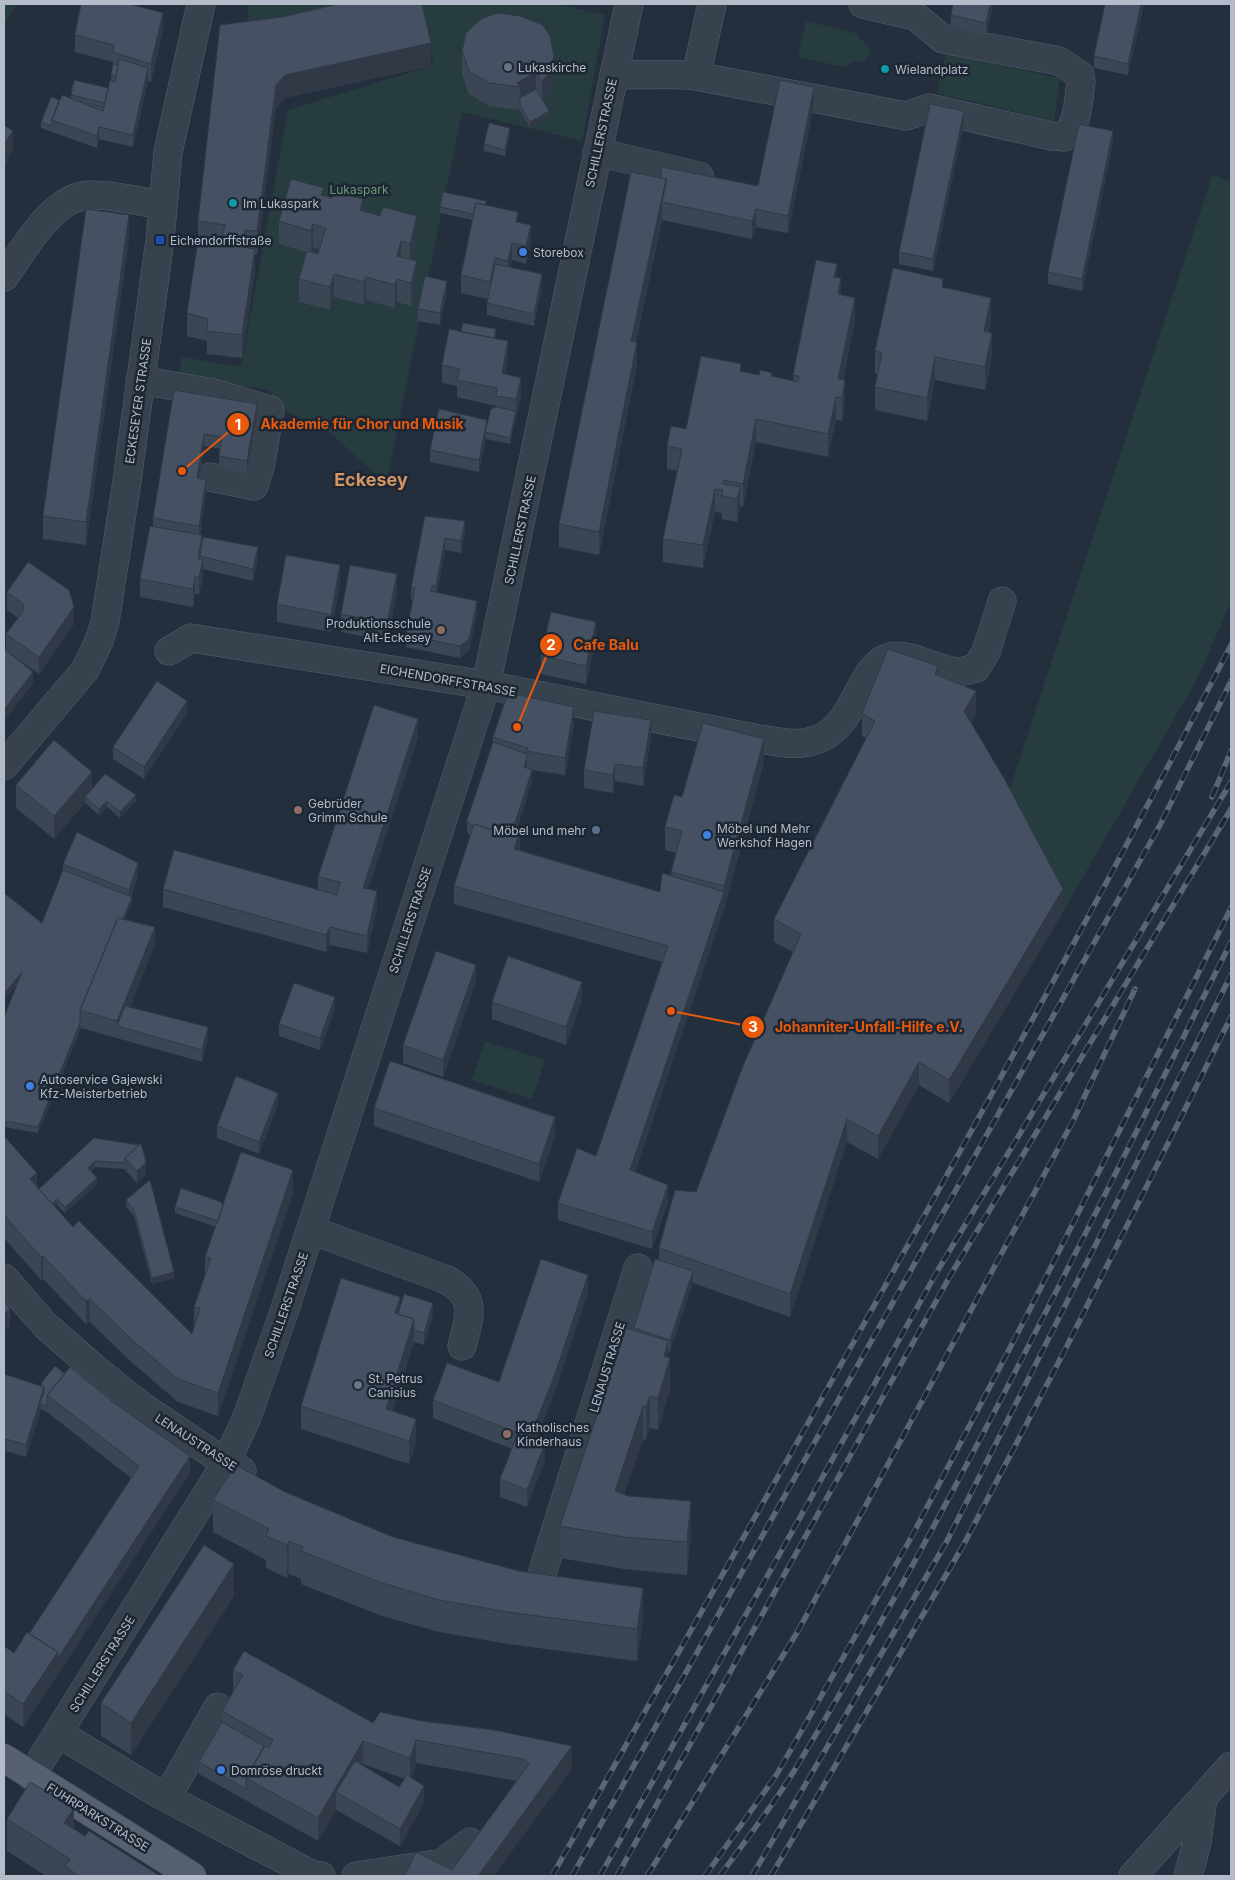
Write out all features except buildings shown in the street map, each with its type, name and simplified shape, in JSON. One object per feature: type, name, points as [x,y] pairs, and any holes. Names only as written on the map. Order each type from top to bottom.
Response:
[{"type":"main road","name":"FUHRPARKSTRASSE","points":[[4,1758],[192,1876]]},
{"type":"street","name":"ECKESEYER STRASSE","points":[[4,766],[86,670],[105,622],[127,481],[163,205],[168,152],[201,4]]},
{"type":"street","name":"SCHILLERSTRASSE","points":[[32,1776],[226,1463],[247,1417],[311,1230],[486,685],[629,4]]},
{"type":"street","points":[[696,76],[712,4]]},
{"type":"street","points":[[614,74],[644,76],[667,73],[696,76],[906,116],[930,108],[1052,136],[1064,137],[1070,131],[1075,122],[1081,82],[1080,75],[1070,67],[1059,61],[943,38],[915,16],[863,4]]},
{"type":"street","points":[[597,152],[722,181]]},
{"type":"street","points":[[4,277],[50,214],[64,202],[91,195],[163,205]]},
{"type":"street","points":[[140,380],[213,393],[270,410],[260,467],[254,486],[210,477]]},
{"type":"street","name":"EICHENDORFFSTRASSE","points":[[169,652],[191,638],[486,685],[759,739],[785,743],[808,742],[833,732],[853,706],[864,680],[875,667],[890,657],[902,657],[958,672],[976,668],[986,652],[1002,601]]},
{"type":"street","points":[[311,1230],[445,1279],[458,1287],[468,1301],[470,1315],[462,1346]]},
{"type":"street","name":"LENAUSTRASSE","points":[[540,1580],[638,1268]]},
{"type":"street","name":"LENAUSTRASSE","points":[[4,1278],[45,1326],[143,1407],[226,1463],[267,1484]]},
{"type":"street","points":[[513,1574],[568,1584]]},
{"type":"street","points":[[161,1794],[171,1790],[218,1708]]},
{"type":"street","points":[[58,1733],[161,1794],[313,1875],[321,1876]]},
{"type":"street","points":[[1133,1876],[1231,1766]]},
{"type":"street","points":[[1188,1876],[1197,1842],[1203,1798]]},
{"type":"street","points":[[356,1876],[442,1863],[470,1842]]},
{"type":"green space","points":[[4,4],[17,4],[4,24]]},
{"type":"green space","points":[[248,4],[409,4],[249,36]]},
{"type":"green space","name":"Lukaspark","points":[[420,4],[556,4],[605,15],[582,141],[462,112],[387,479],[380,478],[319,423],[297,417],[280,406],[269,390],[178,377],[182,357],[241,367],[288,110],[434,65]]},
{"type":"green space","points":[[806,21],[858,34],[860,39],[869,46],[870,52],[864,61],[852,62],[844,67],[798,57]]},
{"type":"green space","points":[[946,53],[1060,78],[1054,121],[937,93]]},
{"type":"green space","points":[[1213,174],[1231,182],[1231,602],[1197,679],[1063,912],[1005,803]]},
{"type":"green space","points":[[485,1041],[545,1060],[532,1099],[472,1080]]},
{"type":"railway","points":[[552,1876],[983,1110],[1150,801],[1231,645]]},
{"type":"railway","points":[[572,1876],[1160,825],[1231,681]]},
{"type":"railway","points":[[1212,797],[1231,751]]},
{"type":"railway","points":[[600,1876],[938,1270],[1231,782]]},
{"type":"railway","points":[[617,1876],[950,1276],[1231,809]]},
{"type":"railway","points":[[705,1876],[777,1774],[912,1536],[1025,1319],[1231,908]]},
{"type":"railway","points":[[720,1876],[786,1784],[854,1670],[911,1568],[1021,1361],[1231,942]]},
{"type":"railway","points":[[752,1876],[947,1541],[1231,975]]},
{"type":"railway","points":[[647,1876],[798,1631],[1073,1121],[1135,989]]},
{"type":"railway","points":[[771,1876],[964,1544],[1067,1346],[1231,1017]]},
{"type":"place","name":"Lukaskirche","points":[[508,67]]},
{"type":"place","name":"Wielandplatz","points":[[885,69]]},
{"type":"place","name":"Im Lukaspark","points":[[233,203]]},
{"type":"place","name":"Eichendorffstraße","points":[[160,240]]},
{"type":"place","name":"Storebox","points":[[523,252]]},
{"type":"place","name":"Akademie für Chor und Musik","points":[[182,471]]},
{"type":"place","name":"Produktionsschule Alt-Eckesey","points":[[441,630]]},
{"type":"place","name":"Cafe Balu","points":[[517,727]]},
{"type":"place","name":"Gebrüder Grimm Schule","points":[[298,810]]},
{"type":"place","name":"Möbel und mehr","points":[[596,830]]},
{"type":"place","name":"Möbel und Mehr Werkshof Hagen","points":[[707,835]]},
{"type":"place","name":"Johanniter-Unfall-Hilfe e.V.","points":[[671,1011]]},
{"type":"place","name":"Autoservice Gajewski Kfz-Meisterbetrieb","points":[[30,1086]]},
{"type":"place","name":"St. Petrus Canisius","points":[[358,1385]]},
{"type":"place","name":"Katholisches Kinderhaus","points":[[507,1434]]},
{"type":"place","name":"Domröse druckt","points":[[221,1770]]},
{"type":"district","name":"Eckesey","points":[[371,479]]}]
